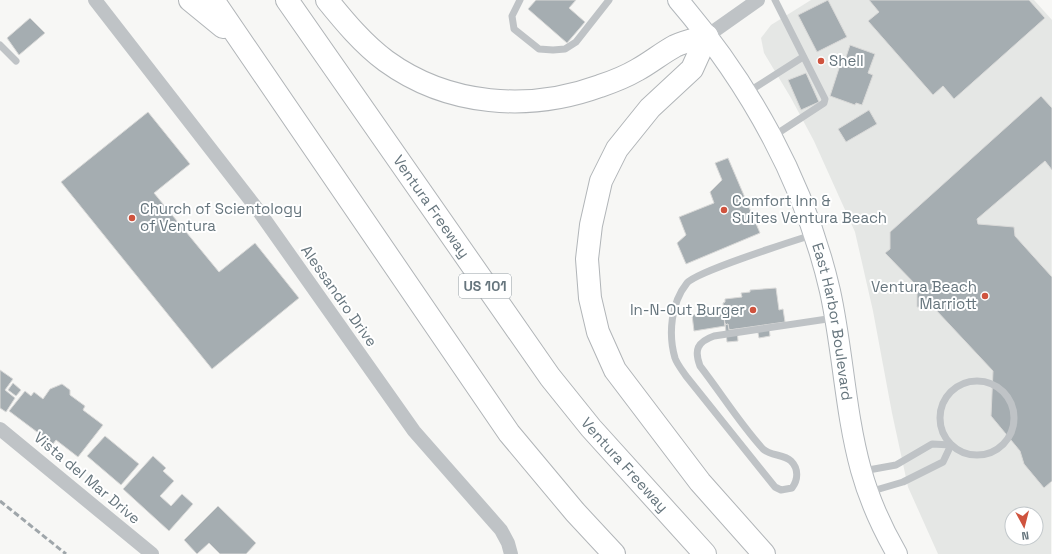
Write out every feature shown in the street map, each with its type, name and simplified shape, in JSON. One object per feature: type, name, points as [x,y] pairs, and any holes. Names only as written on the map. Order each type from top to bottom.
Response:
[{"type":"highway","points":[[190,0],[244,44]]},
{"type":"highway","points":[[213,0],[509,433],[575,512],[614,554]]},
{"type":"highway","name":"Ventura Freeway","points":[[287,0],[550,377],[591,428],[705,554]]},
{"type":"highway","points":[[327,0],[352,30],[385,61],[410,76],[423,83],[447,92],[468,98],[499,102],[530,102],[564,96],[600,86],[635,71],[676,45],[707,36]]},
{"type":"highway","points":[[707,36],[692,69],[645,114],[617,149],[601,180],[591,225],[587,259],[590,298],[598,332],[615,370],[700,482],[764,554]]},
{"type":"main road","name":"East Harbor Boulevard","points":[[678,0],[731,67],[747,93],[772,137],[786,166],[814,234],[821,257],[835,318],[852,431],[862,471],[869,492],[897,554]]},
{"type":"street","name":"Alessandro Drive","points":[[95,0],[258,210],[414,430],[501,530],[508,543],[511,554]]},
{"type":"street","points":[[707,36],[758,0]]},
{"type":"street","name":"Vista del Mar Drive","points":[[0,429],[152,554]]},
{"type":"lane","points":[[520,0],[512,16],[514,29],[538,49],[553,50],[565,49],[576,42],[609,0]]},
{"type":"lane","points":[[772,137],[824,103],[824,99],[775,0]]},
{"type":"lane","points":[[0,45],[16,61]]},
{"type":"lane","points":[[747,93],[803,57]]},
{"type":"lane","points":[[814,234],[718,268],[688,282],[677,302],[670,335],[676,359],[686,376],[774,487],[781,490],[792,488],[797,482],[798,474],[794,466],[791,461],[782,456],[765,450],[700,366],[696,357],[697,349],[700,344],[714,336],[835,318]]},
{"type":"lane","points":[[862,471],[896,465],[932,444],[951,445],[961,452],[973,455],[984,454],[996,450],[1005,442],[1011,432],[1014,421],[1013,409],[1008,398],[1000,390],[984,383],[966,383],[955,389],[946,398],[941,410],[940,423],[944,435],[951,445]]},
{"type":"lane","points":[[869,492],[902,482],[943,462],[951,445]]},
{"type":"shaded area","points":[[811,0],[1034,0],[1052,20],[1051,554],[938,554],[908,487],[892,413],[873,311],[855,232],[814,141],[791,98],[764,53],[761,38],[771,25]]},
{"type":"building","points":[[536,0],[576,0],[569,8],[585,22],[567,43],[528,9]]},
{"type":"building","points":[[828,0],[847,37],[817,52],[798,15]]},
{"type":"building","points":[[869,0],[1029,0],[1045,18],[954,99],[943,86],[933,95],[868,21],[879,12]]},
{"type":"building","points":[[30,18],[45,33],[19,55],[7,38]]},
{"type":"building","points":[[850,45],[875,54],[868,73],[873,75],[862,105],[856,103],[855,105],[830,96],[841,62],[844,63]]},
{"type":"building","points":[[806,73],[819,102],[801,110],[788,80]]},
{"type":"building","name":"Ventura Beach Marriott","points":[[1041,96],[1052,108],[1052,170],[1045,161],[977,219],[978,224],[1014,227],[1015,236],[1052,277],[1052,481],[1044,488],[1024,464],[1020,451],[991,416],[993,371],[935,309],[917,307],[917,286],[885,253],[890,249],[890,232]]},
{"type":"building","points":[[869,110],[877,124],[846,142],[838,129]]},
{"type":"building","name":"Church of Scientology of Ventura","points":[[148,112],[190,164],[154,193],[219,272],[255,243],[299,298],[212,369],[61,182]]},
{"type":"building","name":"Comfort Inn & Suites Ventura Beach","points":[[728,158],[760,233],[686,264],[677,243],[686,235],[679,217],[714,203],[710,192],[722,180],[715,163]]},
{"type":"building","points":[[776,288],[779,310],[783,309],[785,322],[729,330],[728,324],[725,325],[723,303],[725,302],[725,299],[742,297],[741,293],[750,292],[750,290]]},
{"type":"building","points":[[723,311],[725,326],[694,331],[692,315]]},
{"type":"building","points":[[728,324],[729,330],[737,329],[738,341],[727,342],[725,325]]},
{"type":"building","points":[[769,327],[770,336],[759,338],[757,328]]},
{"type":"building","points":[[0,370],[13,379],[5,390],[15,398],[6,412],[0,408]]},
{"type":"building","points":[[13,383],[21,390],[16,396],[8,390]]},
{"type":"building","points":[[62,384],[70,390],[70,395],[85,406],[83,410],[103,425],[78,457],[56,440],[53,444],[9,411],[25,391],[31,396],[34,392],[43,399],[50,389]]},
{"type":"building","points":[[105,436],[139,464],[121,485],[87,456]]},
{"type":"building","points":[[153,456],[166,468],[163,471],[174,481],[160,496],[171,506],[182,494],[193,504],[169,531],[123,489]]},
{"type":"building","points":[[218,506],[256,543],[246,554],[220,554],[209,543],[197,554],[184,540]]},
{"type":"railway","points":[[0,501],[66,554]]},
{"type":"place","name":"Shell","points":[[821,61]]},
{"type":"place","name":"Comfort Inn & Suites Ventura Beach","points":[[724,210]]},
{"type":"place","name":"Church of Scientology of Ventura","points":[[132,218]]},
{"type":"place","name":"Ventura Beach Marriott","points":[[985,296]]},
{"type":"place","name":"In-N-Out Burger","points":[[753,310]]}]
